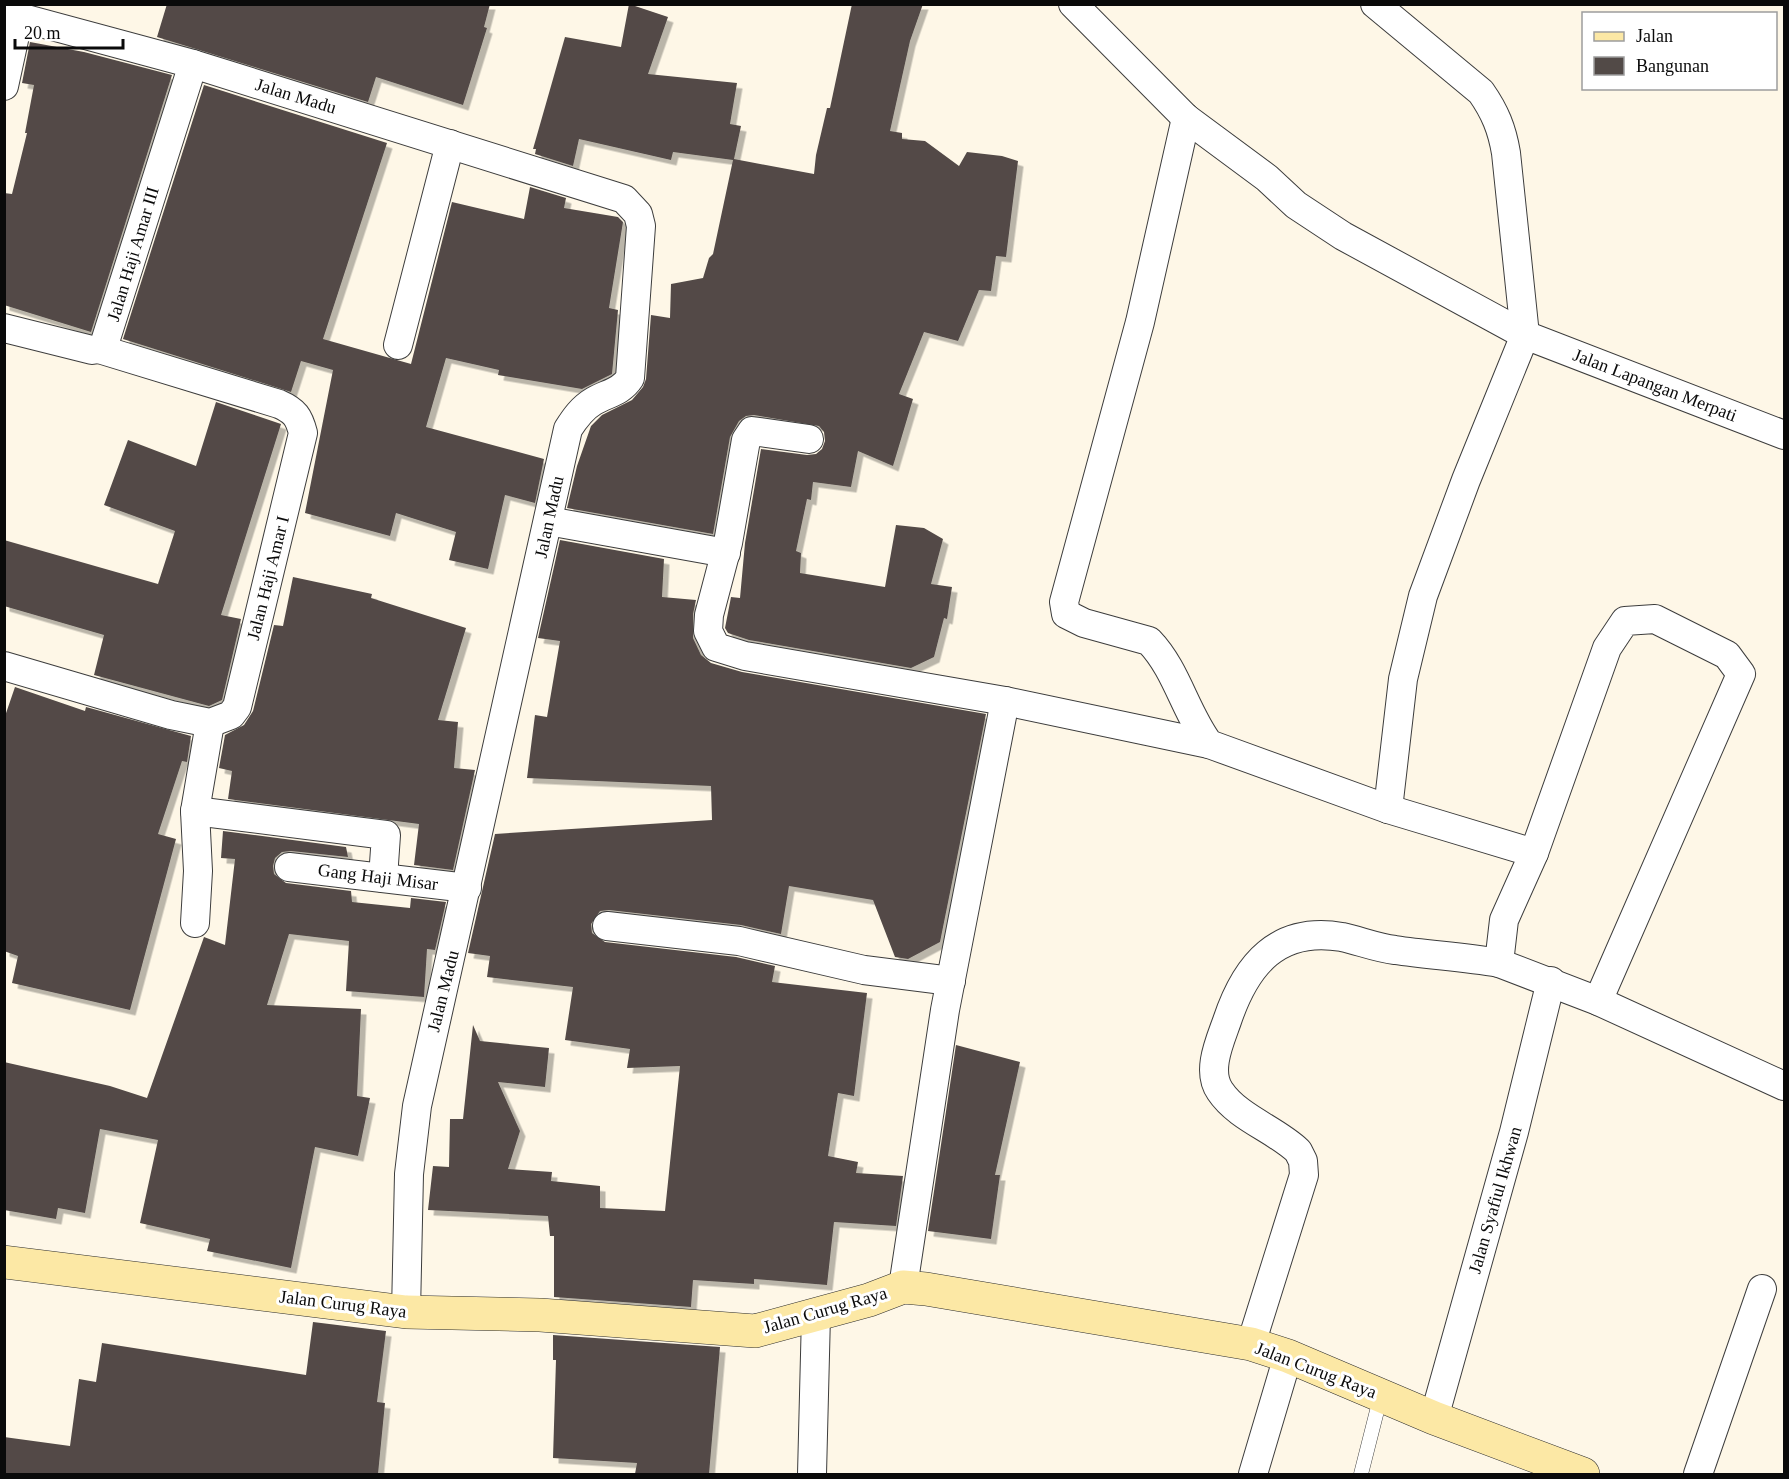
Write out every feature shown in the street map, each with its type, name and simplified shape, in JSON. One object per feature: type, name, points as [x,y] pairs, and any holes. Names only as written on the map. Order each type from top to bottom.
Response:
[{"type":"street","name":"Jalan Lapangan Merpati","points":[[1073,4],[1186,118],[1267,178],[1296,205],[1343,236],[1526,335],[1785,435]]},
{"type":"street","points":[[1375,4],[1481,92],[1494,110],[1502,130],[1506,153],[1526,335],[1461,491],[1424,596],[1403,679],[1388,809]]},
{"type":"street","points":[[4,86],[12,15]]},
{"type":"street","name":"Jalan Madu","points":[[12,15],[193,64],[624,199],[638,214],[641,226],[630,378],[622,389],[593,402],[578,414],[568,429],[417,1106],[410,1174],[406,1312]]},
{"type":"street","name":"Jalan Haji Amar III","points":[[99,349],[105,345],[193,64]]},
{"type":"street","points":[[1186,118],[1140,322],[1064,602],[1066,614],[1084,623],[1149,641],[1184,694],[1193,723],[1209,744]]},
{"type":"street","points":[[398,345],[450,144]]},
{"type":"street","points":[[4,328],[99,349]]},
{"type":"street","name":"Jalan Haji Amar I","points":[[99,349],[279,404],[294,410],[299,419],[303,433],[237,707],[231,715],[210,723]]},
{"type":"street","points":[[809,438],[752,431],[746,440],[726,553],[709,615],[708,631],[716,647],[745,656],[1005,701],[1209,744],[1388,809],[1534,854]]},
{"type":"street","points":[[548,521],[726,553]]},
{"type":"street","points":[[1498,963],[1504,920],[1534,854],[1607,648],[1625,621],[1655,619],[1727,655],[1736,663],[1741,674],[1598,1001]]},
{"type":"street","points":[[4,666],[171,715],[210,723],[195,812],[198,871],[195,923]]},
{"type":"street","points":[[903,1287],[951,981],[1005,701]]},
{"type":"street","points":[[195,812],[386,835],[383,878]]},
{"type":"street","name":"Gang Haji Misar","points":[[289,867],[467,888]]},
{"type":"street","points":[[608,926],[739,941],[864,970],[951,981]]},
{"type":"street","points":[[1251,1344],[1304,1175],[1303,1161],[1298,1151],[1228,1101],[1218,1088],[1215,1060],[1233,1004],[1248,978],[1269,951],[1287,939],[1315,935],[1342,938],[1394,950],[1498,963],[1551,981],[1598,1001],[1785,1086]]},
{"type":"street","name":"Jalan Syafiul Ikhwan","points":[[1434,1418],[1515,1132],[1551,981]]},
{"type":"street","name":"Jalan Curug Raya","points":[[4,1262],[406,1312],[540,1315],[755,1331],[816,1316],[903,1287],[961,1293],[1251,1344],[1288,1356],[1434,1418],[1583,1474]]},
{"type":"street","points":[[1698,1474],[1762,1289]]},
{"type":"street","points":[[812,1474],[816,1316]]},
{"type":"street","points":[[1253,1474],[1288,1356]]},
{"type":"lane","points":[[1361,1474],[1382,1395]]},
{"type":"building","points":[[167,4],[490,4],[484,27],[487,28],[463,105],[376,77],[368,102],[157,37]]},
{"type":"building","points":[[629,4],[668,17],[648,74],[737,83],[730,124],[741,126],[734,159],[814,174],[816,155],[827,108],[830,108],[852,4],[923,4],[910,41],[890,131],[902,133],[902,139],[925,141],[959,166],[967,152],[1002,156],[1018,161],[1006,257],[996,256],[991,291],[979,290],[958,341],[924,332],[899,394],[913,399],[893,466],[858,451],[851,487],[813,482],[811,500],[807,499],[796,551],[801,553],[800,573],[885,587],[896,525],[924,528],[943,539],[931,584],[952,587],[947,619],[944,618],[934,657],[911,668],[749,640],[728,633],[725,628],[731,597],[740,598],[745,543],[761,449],[807,455],[816,454],[822,449],[825,441],[824,432],[819,426],[754,415],[746,416],[739,421],[730,437],[713,534],[567,508],[577,466],[591,426],[602,415],[632,400],[643,387],[646,379],[651,315],[670,318],[671,284],[703,278],[709,258],[713,254],[733,160],[673,152],[671,160],[579,139],[573,166],[535,154],[536,149],[533,149],[565,37],[621,47]]},
{"type":"building","points":[[30,42],[84,52],[172,75],[91,332],[4,305],[4,193],[12,194],[27,133],[25,133],[34,85],[22,83]]},
{"type":"building","points":[[204,85],[387,143],[323,339],[411,364],[452,202],[524,219],[530,187],[566,198],[564,208],[618,217],[623,222],[609,308],[618,310],[612,374],[582,389],[498,375],[499,370],[446,358],[426,427],[544,459],[535,503],[505,495],[488,569],[449,560],[456,532],[396,513],[390,536],[305,513],[333,370],[301,361],[291,392],[123,339]]},
{"type":"building","points":[[216,402],[281,424],[221,615],[241,619],[222,700],[209,706],[94,675],[104,635],[4,606],[4,540],[158,584],[175,531],[104,505],[128,440],[196,466]]},
{"type":"building","points":[[560,540],[664,559],[662,597],[696,600],[693,614],[693,638],[701,655],[711,663],[742,672],[986,714],[940,942],[908,959],[895,957],[873,900],[789,886],[781,934],[741,925],[609,910],[600,911],[591,924],[592,933],[605,942],[736,957],[775,966],[772,982],[867,993],[854,1096],[838,1093],[828,1156],[858,1162],[856,1173],[903,1176],[896,1226],[834,1222],[827,1285],[754,1279],[754,1284],[693,1280],[691,1307],[554,1297],[554,1236],[550,1236],[548,1216],[428,1210],[433,1166],[449,1167],[450,1119],[463,1119],[473,1025],[480,1041],[549,1048],[545,1087],[498,1082],[520,1131],[508,1169],[552,1172],[551,1181],[600,1186],[600,1208],[665,1211],[680,1066],[627,1068],[630,1049],[565,1040],[573,987],[487,977],[490,956],[468,953],[495,834],[712,820],[711,786],[527,778],[535,715],[547,717],[560,641],[538,638]]},
{"type":"building","points":[[293,577],[372,594],[371,598],[466,628],[438,720],[458,722],[454,768],[475,770],[453,870],[414,865],[419,824],[228,799],[232,771],[219,768],[225,735],[244,725],[253,711],[274,625],[283,626]]},
{"type":"building","points":[[15,687],[85,711],[86,707],[191,736],[187,762],[182,761],[158,834],[176,839],[130,1010],[12,983],[18,956],[4,951],[4,719]]},
{"type":"building","points":[[223,831],[346,847],[348,857],[282,852],[275,858],[274,874],[286,883],[351,891],[352,902],[410,908],[411,898],[446,902],[435,950],[427,949],[424,997],[346,991],[349,941],[289,934],[267,1005],[361,1009],[357,1096],[370,1098],[358,1156],[315,1147],[291,1268],[207,1251],[210,1239],[140,1223],[158,1140],[100,1129],[85,1213],[58,1208],[56,1219],[4,1210],[4,1062],[110,1086],[147,1098],[204,937],[225,945],[235,859],[221,858]]},
{"type":"building","points":[[956,1045],[1020,1062],[995,1175],[1000,1175],[991,1239],[928,1231]]},
{"type":"building","points":[[313,1322],[386,1331],[377,1402],[385,1403],[378,1474],[4,1474],[4,1437],[70,1446],[79,1379],[96,1382],[102,1343],[306,1375]]},
{"type":"building","points":[[553,1335],[720,1347],[709,1474],[635,1474],[637,1463],[553,1458],[556,1360],[553,1360]]}]
